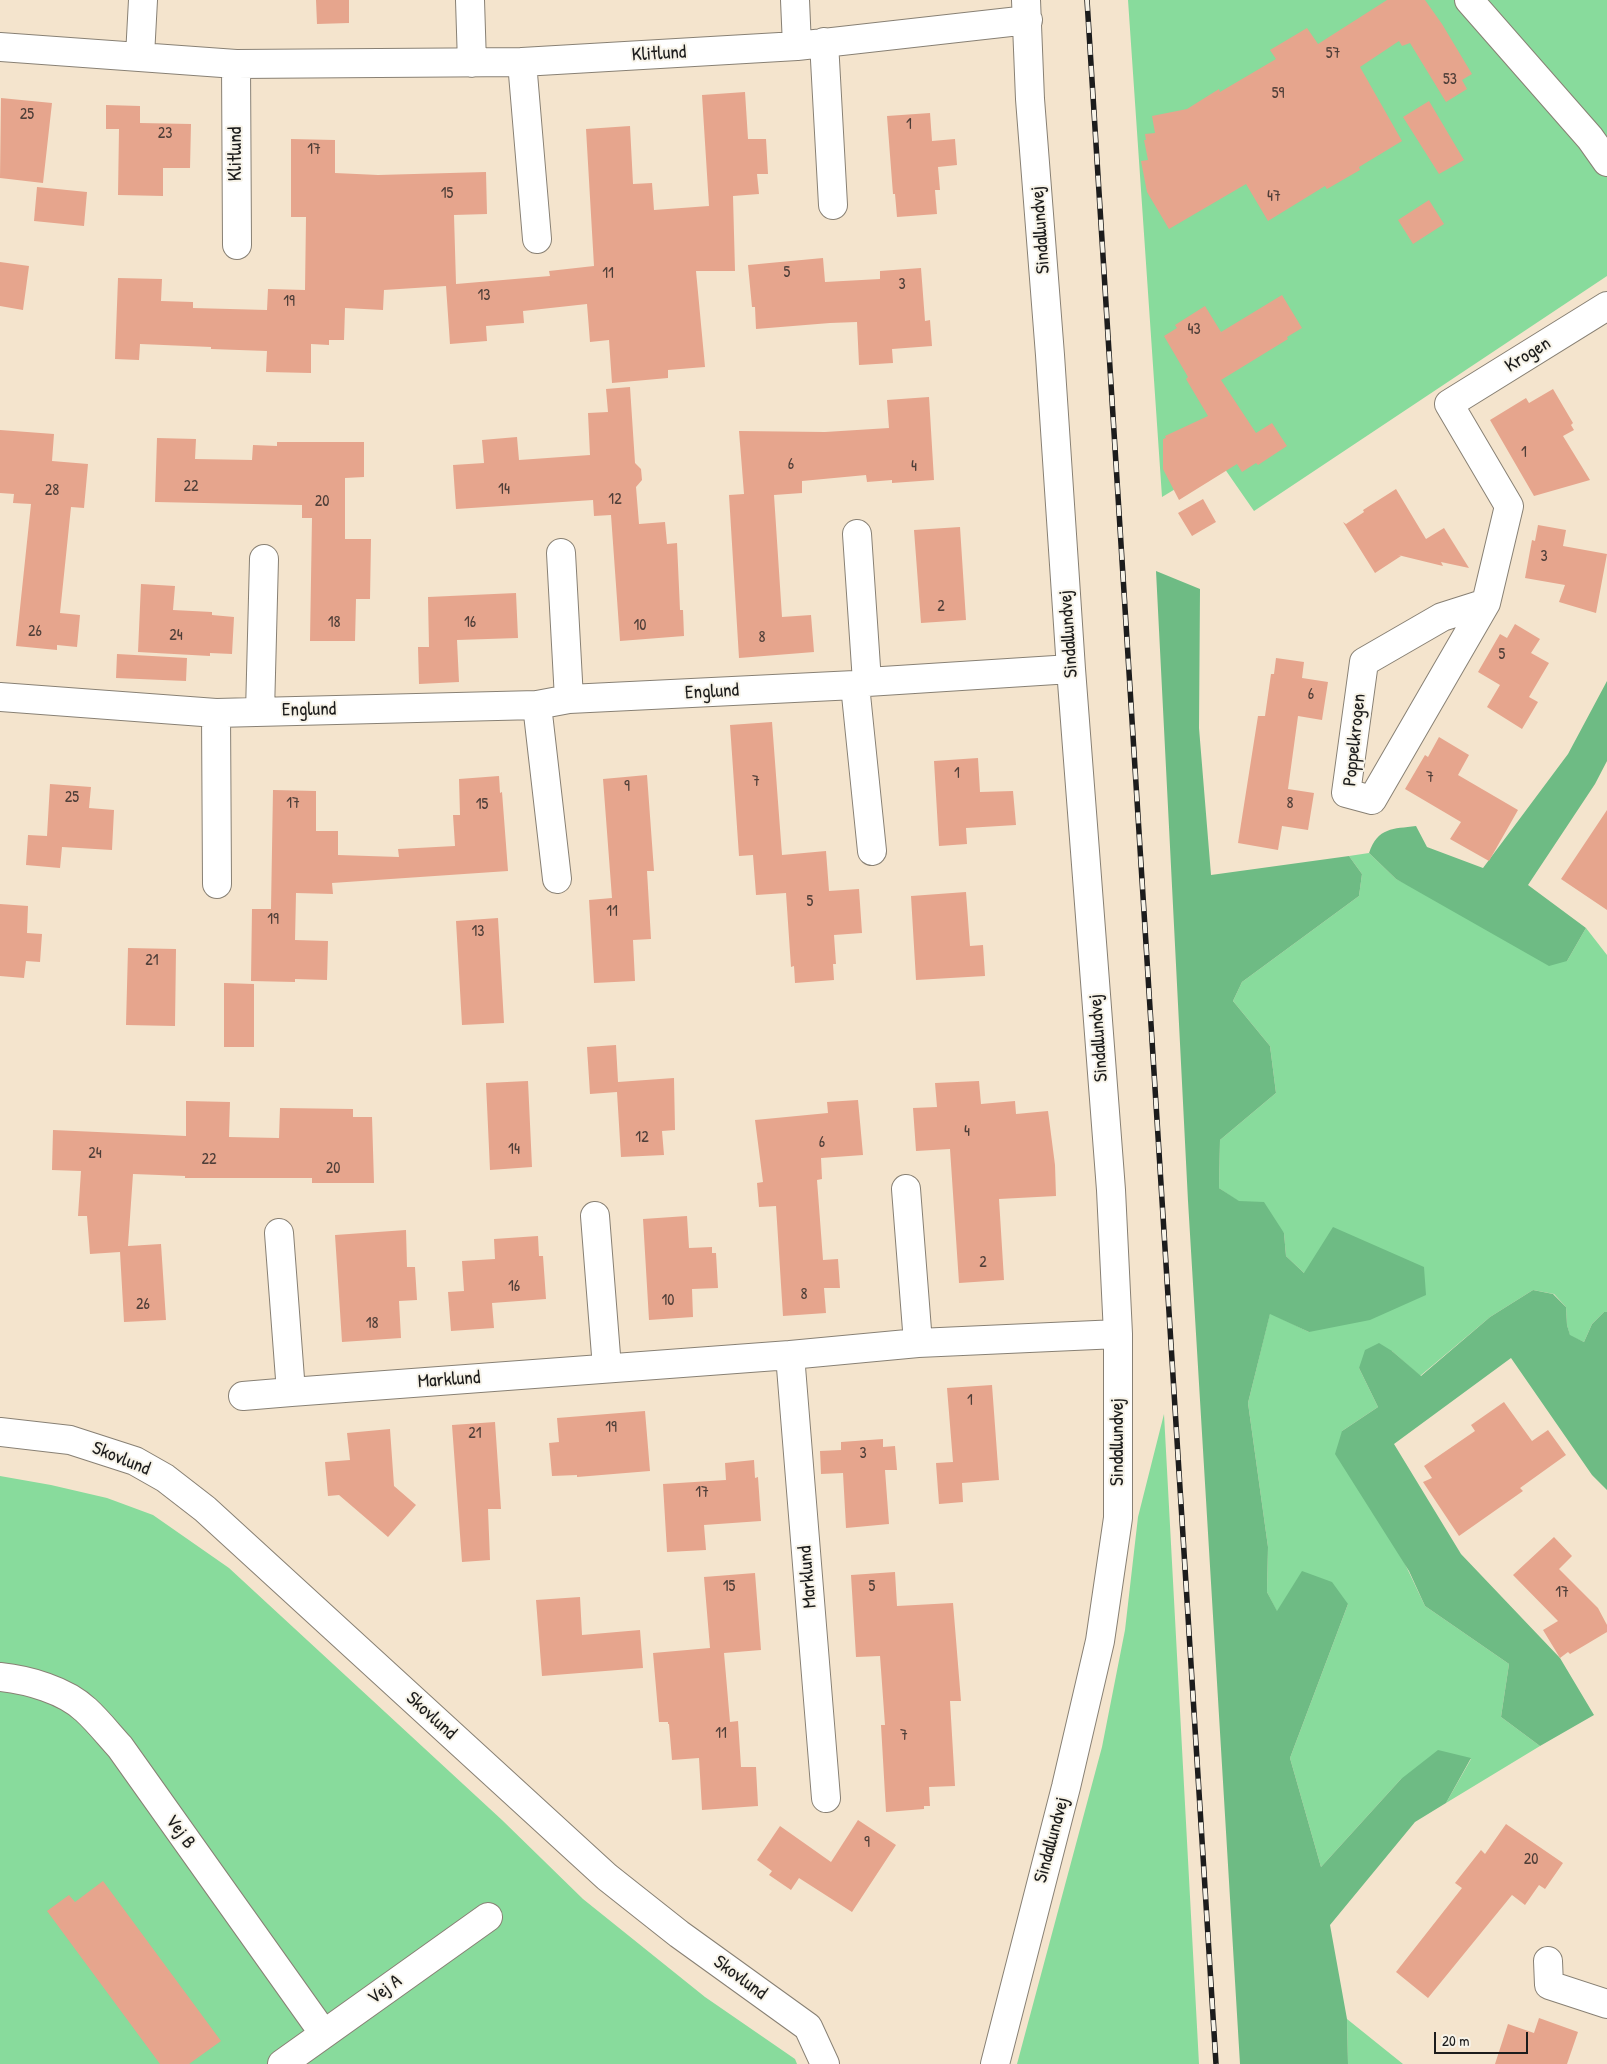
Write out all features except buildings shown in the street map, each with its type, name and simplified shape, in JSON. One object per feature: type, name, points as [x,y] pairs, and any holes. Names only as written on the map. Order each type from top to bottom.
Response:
[{"type":"street","points":[[140,56],[143,0]]},
{"type":"street","points":[[470,0],[472,63]]},
{"type":"street","points":[[795,0],[797,46]]},
{"type":"street","points":[[1469,0],[1590,138],[1607,162]]},
{"type":"street","name":"Klitlund","points":[[0,47],[236,64],[522,62],[797,46],[1027,10]]},
{"type":"street","name":"Sindallundvej","points":[[995,2064],[1066,1788],[1100,1641],[1118,1518],[1118,1334],[1111,1190],[1030,99],[1027,10]]},
{"type":"street","points":[[824,42],[833,205]]},
{"type":"street","points":[[522,62],[538,239]]},
{"type":"street","name":"Klitlund","points":[[236,64],[237,245]]},
{"type":"street","name":"Krogen","points":[[1450,404],[1607,306]]},
{"type":"street","name":"Poppelkrogen","points":[[1450,404],[1509,506],[1486,604],[1372,800],[1346,793],[1364,662],[1442,616],[1486,604]]},
{"type":"street","points":[[857,534],[861,683],[872,851]]},
{"type":"street","points":[[561,553],[569,699]]},
{"type":"street","name":"Englund","points":[[260,712],[264,558]]},
{"type":"street","name":"Englund","points":[[0,697],[216,713],[537,705],[569,699],[861,683],[1071,668]]},
{"type":"street","points":[[537,705],[557,879]]},
{"type":"street","points":[[216,713],[217,884]]},
{"type":"street","points":[[906,1189],[918,1343]]},
{"type":"street","points":[[595,1216],[607,1368]]},
{"type":"street","points":[[279,1233],[291,1392]]},
{"type":"street","name":"Marklund","points":[[243,1396],[790,1355],[918,1343],[1118,1334]]},
{"type":"street","name":"Marklund","points":[[790,1355],[826,1798]]},
{"type":"street","name":"Skovlund","points":[[0,1432],[70,1440],[135,1461],[165,1478],[212,1516],[607,1877],[680,1934],[808,2027],[825,2064]]},
{"type":"street","name":"Vej B","points":[[0,1677],[19,1679],[53,1690],[85,1709],[108,1734],[120,1748],[324,2034]]},
{"type":"street","name":"Vej A","points":[[282,2064],[488,1917]]},
{"type":"street","points":[[1548,1961],[1549,1985],[1607,2004]]},
{"type":"green space","points":[[1128,0],[1607,0],[1607,276],[1254,511],[1220,462],[1162,497]]},
{"type":"green space","points":[[1156,571],[1200,589],[1199,728],[1211,875],[1349,856],[1362,874],[1359,896],[1242,982],[1233,1001],[1270,1046],[1276,1093],[1220,1140],[1219,1188],[1239,1201],[1264,1202],[1284,1233],[1286,1256],[1304,1273],[1333,1227],[1424,1267],[1426,1295],[1370,1320],[1309,1332],[1270,1314],[1248,1403],[1268,1547],[1267,1592],[1277,1611],[1302,1571],[1332,1582],[1348,1604],[1290,1758],[1321,1867],[1401,1779],[1438,1750],[1471,1758],[1446,1803],[1415,1822],[1330,1925],[1347,2019],[1348,2064],[1240,2064],[1188,1201]]},
{"type":"green space","points":[[1607,681],[1607,761],[1595,784],[1528,885],[1586,928],[1567,961],[1549,966],[1396,879],[1369,853],[1377,838],[1387,831],[1416,826],[1427,847],[1483,868],[1568,754]]},
{"type":"green space","points":[[1369,853],[1396,879],[1567,961],[1586,928],[1607,955],[1607,1312],[1604,1312],[1592,1324],[1584,1342],[1570,1336],[1566,1307],[1554,1294],[1533,1290],[1490,1317],[1420,1376],[1392,1351],[1359,1368],[1378,1407],[1342,1431],[1425,1606],[1509,1664],[1501,1717],[1540,1746],[1446,1803],[1471,1759],[1401,1779],[1321,1867],[1290,1758],[1348,1604],[1277,1612],[1267,1592],[1268,1547],[1248,1403],[1270,1313],[1309,1332],[1304,1273],[1286,1256],[1284,1233],[1219,1188],[1220,1140],[1276,1093],[1270,1046],[1233,1001],[1242,982],[1359,896],[1362,874],[1349,856]]},
{"type":"green space","points":[[1533,1290],[1553,1294],[1566,1307],[1567,1325],[1570,1335],[1584,1342],[1592,1324],[1604,1312],[1607,1312],[1607,1490],[1592,1475],[1511,1358],[1394,1444],[1461,1554],[1560,1658],[1594,1715],[1540,1746],[1501,1717],[1509,1664],[1425,1606],[1409,1571],[1335,1454],[1342,1431],[1378,1407],[1359,1368],[1365,1350],[1379,1343],[1392,1351],[1421,1376],[1490,1317]]},
{"type":"green space","points":[[1164,1414],[1199,2064],[1017,2064],[1102,1747],[1125,1630],[1138,1517]]},
{"type":"green space","points":[[0,1476],[107,1498],[153,1515],[229,1568],[502,1820],[583,1899],[705,1997],[795,2059],[797,2064],[0,2064]]},
{"type":"green space","points":[[1347,2019],[1403,2064],[1348,2064]]},
{"type":"railway","points":[[1087,0],[1216,2064]]}]
